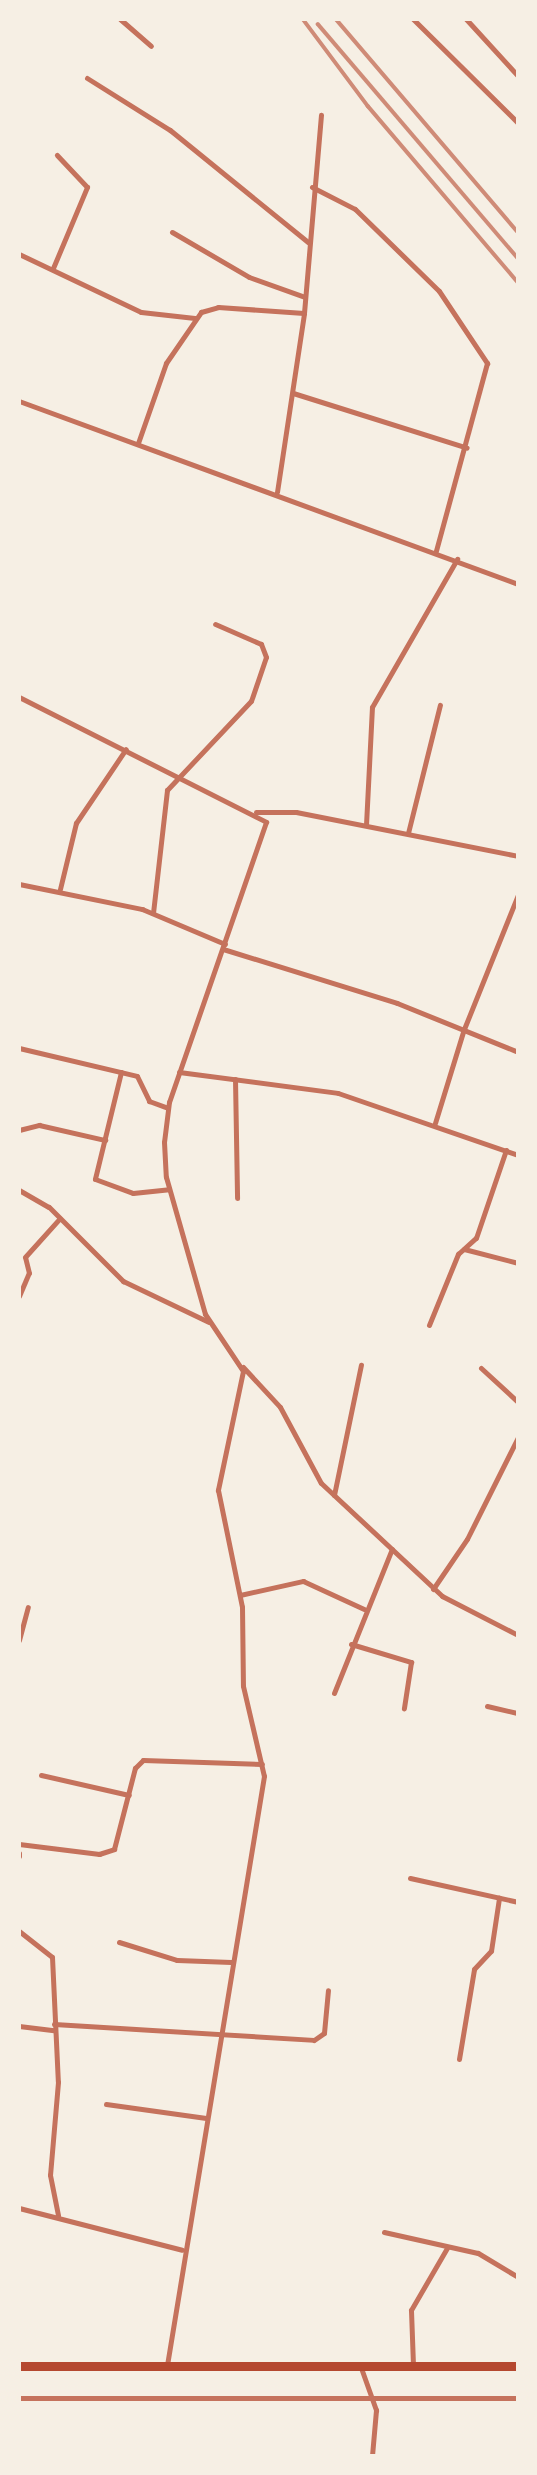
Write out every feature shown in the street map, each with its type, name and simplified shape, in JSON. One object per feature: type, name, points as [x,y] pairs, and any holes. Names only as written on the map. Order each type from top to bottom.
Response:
[{"type":"main road","points":[[19,2366],[518,2365]]},
{"type":"street","points":[[120,19],[151,46]]},
{"type":"street","points":[[413,19],[518,123]]},
{"type":"street","points":[[466,19],[518,76]]},
{"type":"street","points":[[87,78],[170,130],[308,243]]},
{"type":"street","points":[[277,492],[304,313],[312,187],[321,116]]},
{"type":"street","points":[[54,268],[87,187],[57,155]]},
{"type":"street","points":[[312,187],[367,220],[457,313],[483,355],[486,376],[436,551]]},
{"type":"street","points":[[172,232],[249,277],[305,297]]},
{"type":"street","points":[[19,254],[54,268],[141,312],[195,318]]},
{"type":"street","points":[[138,443],[166,363],[195,318],[218,307],[304,313]]},
{"type":"street","points":[[293,394],[467,448]]},
{"type":"street","points":[[19,401],[277,492],[518,584]]},
{"type":"street","points":[[366,825],[372,707],[457,559]]},
{"type":"street","points":[[153,912],[164,798],[178,774],[251,701],[266,657],[261,644],[215,624]]},
{"type":"street","points":[[19,697],[255,812],[286,811],[518,856]]},
{"type":"street","points":[[408,833],[440,705]]},
{"type":"street","points":[[61,889],[76,823],[126,749]]},
{"type":"street","points":[[255,812],[266,828],[168,1108],[169,1189],[209,1322],[242,1366],[269,1392],[311,1470],[334,1495],[433,1589],[517,1634]]},
{"type":"street","points":[[19,884],[61,889],[153,912],[224,947],[464,1029],[518,1052]]},
{"type":"street","points":[[435,1123],[464,1029],[518,895]]},
{"type":"street","points":[[19,1048],[142,1079],[149,1101],[168,1108]]},
{"type":"street","points":[[121,1072],[98,1182],[133,1193],[169,1189]]},
{"type":"street","points":[[179,1072],[338,1093],[435,1123],[518,1155]]},
{"type":"street","points":[[235,1079],[237,1198]]},
{"type":"street","points":[[19,1130],[39,1125],[105,1140]]},
{"type":"street","points":[[429,1325],[464,1248],[476,1238],[506,1150]]},
{"type":"street","points":[[19,1190],[60,1218],[123,1281],[209,1322]]},
{"type":"street","points":[[19,1296],[29,1273],[25,1257],[60,1218]]},
{"type":"street","points":[[464,1248],[518,1264]]},
{"type":"street","points":[[334,1495],[361,1365]]},
{"type":"street","points":[[167,2365],[182,2250],[218,2036],[263,1801],[262,1764],[243,1686],[239,1630],[243,1611],[218,1490],[242,1366]]},
{"type":"street","points":[[481,1368],[518,1402]]},
{"type":"street","points":[[433,1589],[467,1539],[518,1437]]},
{"type":"street","points":[[334,1693],[364,1609],[392,1549]]},
{"type":"street","points":[[240,1595],[303,1581],[364,1609]]},
{"type":"street","points":[[19,1640],[27,1607]]},
{"type":"street","points":[[351,1644],[411,1662],[404,1707]]},
{"type":"street","points":[[487,1706],[518,1713]]},
{"type":"street","points":[[19,1843],[107,1852],[117,1844],[135,1768],[149,1759],[262,1764]]},
{"type":"street","points":[[41,1776],[129,1795]]},
{"type":"street","points":[[410,1878],[518,1902]]},
{"type":"street","points":[[459,2059],[474,1969],[491,1951],[499,1898]]},
{"type":"street","points":[[19,1931],[52,1957],[58,2082],[50,2175],[58,2215]]},
{"type":"street","points":[[119,1942],[177,1959],[232,1962]]},
{"type":"street","points":[[19,2026],[314,2040],[324,2033],[328,1990]]},
{"type":"street","points":[[106,2104],[206,2118]]},
{"type":"street","points":[[19,2208],[58,2215],[182,2250]]},
{"type":"street","points":[[384,2232],[478,2253],[518,2277]]},
{"type":"street","points":[[412,2365],[411,2310],[447,2248]]},
{"type":"street","points":[[360,2365],[377,2416],[372,2456]]},
{"type":"street","points":[[19,2398],[518,2398]]},
{"type":"railway","points":[[303,19],[368,106],[518,282]]},
{"type":"railway","points":[[336,19],[518,232]]},
{"type":"railway","points":[[318,24],[518,258]]}]
